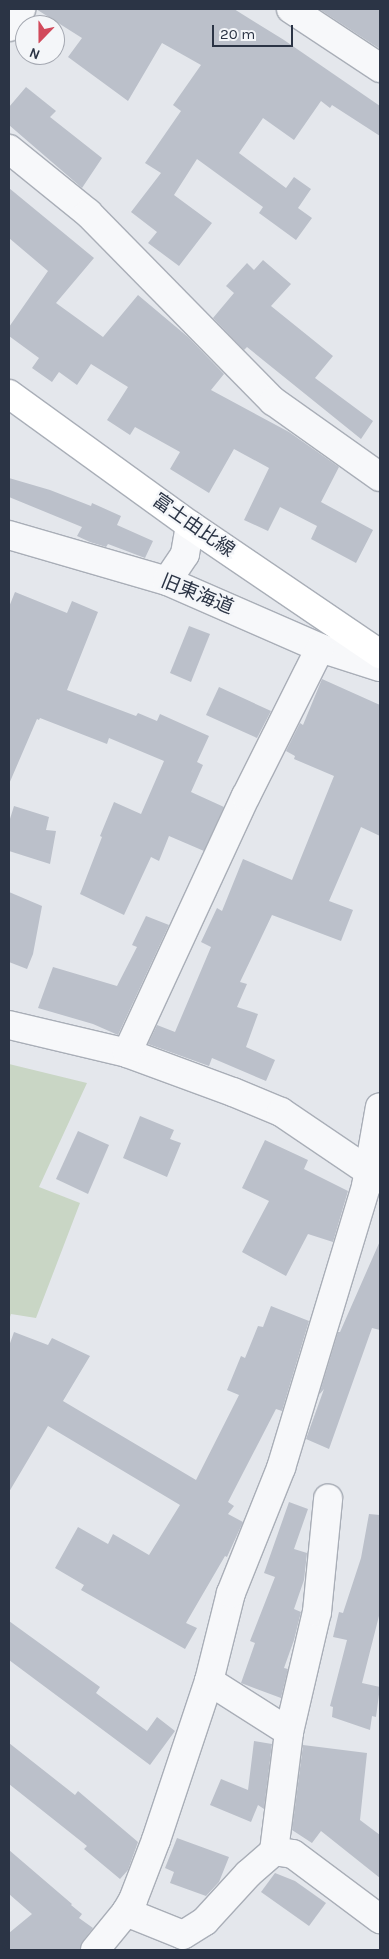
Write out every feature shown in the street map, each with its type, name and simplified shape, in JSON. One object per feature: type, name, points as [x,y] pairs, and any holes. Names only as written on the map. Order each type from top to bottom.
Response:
[{"type":"main road","name":"富士由比線","points":[[9,394],[190,525],[380,654]]},
{"type":"street","points":[[9,26],[21,9]]},
{"type":"street","points":[[291,9],[380,68]]},
{"type":"street","points":[[9,149],[88,213],[273,401],[380,477]]},
{"type":"street","points":[[167,581],[185,554],[190,525]]},
{"type":"street","name":"旧東海道","points":[[9,535],[167,581],[320,648],[380,667]]},
{"type":"street","points":[[127,1053],[246,796],[320,648]]},
{"type":"street","points":[[9,1025],[127,1053],[281,1112],[375,1175]]},
{"type":"street","points":[[95,1950],[126,1912],[156,1840],[209,1681],[232,1593],[281,1468],[375,1175],[380,1107]]},
{"type":"street","points":[[126,1912],[183,1935],[205,1921],[248,1874],[274,1851],[289,1732],[317,1612],[328,1499]]},
{"type":"street","points":[[209,1681],[289,1732]]},
{"type":"street","points":[[274,1851],[293,1854],[380,1919]]},
{"type":"green space","points":[[9,1064],[87,1083],[39,1187],[80,1203],[36,1318],[11,1314],[9,1320]]},
{"type":"building","points":[[36,9],[234,9],[284,40],[380,106],[380,136],[332,105],[330,108],[321,101],[294,140],[263,118],[239,153],[286,188],[294,177],[311,189],[298,208],[312,218],[296,240],[259,213],[263,207],[197,159],[174,195],[212,223],[179,266],[148,243],[157,232],[131,212],[161,173],[145,163],[181,111],[173,105],[201,65],[162,43],[128,101],[68,57],[82,38],[65,27],[65,15],[46,15]]},
{"type":"building","points":[[319,9],[380,9],[380,49]]},
{"type":"building","points":[[26,87],[56,111],[50,117],[102,158],[82,188],[9,125],[9,107]]},
{"type":"building","points":[[9,188],[94,258],[56,303],[103,337],[138,295],[188,337],[224,374],[211,390],[289,432],[339,467],[321,502],[373,530],[356,563],[311,539],[317,526],[280,507],[268,531],[244,520],[269,468],[234,449],[209,493],[170,469],[180,452],[135,427],[130,435],[107,420],[128,387],[91,364],[77,385],[59,372],[52,382],[32,368],[39,358],[9,336],[9,327],[48,271],[9,238]]},
{"type":"building","points":[[263,260],[291,284],[271,306],[333,356],[315,378],[373,421],[361,439],[247,347],[244,350],[213,318],[234,293],[226,286],[247,263],[254,270]]},
{"type":"building","points":[[9,478],[50,490],[91,506],[92,503],[121,516],[117,525],[153,541],[145,558],[108,544],[106,547],[90,542],[77,536],[82,527],[9,497]]},
{"type":"building","points":[[15,592],[67,613],[72,601],[98,612],[67,690],[136,716],[138,713],[157,721],[160,714],[209,736],[197,762],[203,765],[191,792],[224,807],[204,851],[169,836],[159,861],[151,857],[124,915],[80,894],[114,802],[141,814],[164,761],[109,738],[107,744],[40,718],[39,720],[37,719],[9,784],[9,607]]},
{"type":"building","points":[[189,626],[210,634],[191,682],[170,673]]},
{"type":"building","points":[[322,679],[380,705],[380,836],[361,827],[329,901],[353,910],[341,941],[272,915],[240,982],[247,984],[237,1007],[258,1014],[246,1047],[275,1060],[266,1081],[212,1058],[209,1066],[148,1044],[157,1025],[175,1032],[211,947],[201,942],[217,908],[222,911],[243,859],[292,880],[334,776],[294,759],[295,756],[286,751],[300,723],[303,725]]},
{"type":"building","points":[[219,687],[271,711],[257,738],[206,715]]},
{"type":"building","points":[[14,806],[49,817],[46,830],[56,831],[50,864],[9,851],[9,822]]},
{"type":"building","points":[[9,892],[42,906],[33,954],[27,969],[9,962]]},
{"type":"building","points":[[146,916],[169,925],[118,1035],[93,1024],[38,1008],[53,967],[117,986],[137,947],[132,945]]},
{"type":"building","points":[[140,1116],[174,1130],[170,1139],[181,1143],[167,1177],[123,1158]]},
{"type":"building","points":[[78,1131],[109,1145],[88,1194],[56,1179]]},
{"type":"building","points":[[265,1140],[308,1160],[304,1169],[348,1191],[333,1242],[308,1234],[286,1276],[242,1252],[269,1201],[242,1188]]},
{"type":"building","points":[[380,1241],[380,1330],[372,1328],[329,1449],[306,1439],[324,1389],[319,1395],[338,1332],[340,1332]]},
{"type":"building","points":[[271,1306],[309,1321],[282,1411],[276,1409],[228,1502],[234,1506],[228,1514],[243,1522],[227,1557],[225,1556],[186,1623],[197,1628],[185,1649],[81,1590],[84,1585],[55,1568],[78,1527],[108,1544],[113,1534],[149,1555],[180,1505],[48,1426],[9,1492],[9,1346],[14,1332],[48,1345],[52,1338],[90,1356],[63,1401],[196,1480],[239,1395],[227,1390],[241,1356],[245,1358],[258,1326],[263,1327]]},
{"type":"building","points":[[289,1502],[308,1509],[294,1549],[307,1553],[304,1580],[294,1609],[301,1612],[284,1668],[288,1669],[281,1698],[241,1683],[255,1643],[250,1641],[275,1577],[264,1573]]},
{"type":"building","points":[[369,1514],[380,1515],[380,1612],[362,1683],[380,1687],[376,1717],[372,1716],[370,1730],[332,1717],[333,1707],[330,1706],[347,1640],[333,1637],[339,1612],[343,1613],[361,1558]]},
{"type":"building","points":[[9,1621],[100,1687],[96,1693],[147,1731],[157,1717],[175,1731],[150,1765],[9,1660]]},
{"type":"building","points":[[254,1741],[272,1744],[264,1809],[258,1805],[251,1822],[210,1805],[221,1779],[248,1790]]},
{"type":"building","points":[[9,1743],[75,1795],[78,1791],[138,1842],[128,1870],[120,1879],[84,1849],[87,1846],[9,1784]]},
{"type":"building","points":[[303,1745],[367,1753],[360,1820],[380,1835],[380,1878],[321,1831],[312,1843],[292,1830]]},
{"type":"building","points":[[177,1838],[229,1857],[219,1882],[206,1896],[170,1883],[174,1872],[165,1868]]},
{"type":"building","points":[[9,1850],[72,1904],[82,1914],[79,1918],[93,1928],[83,1941],[80,1950],[9,1950],[9,1933],[32,1914],[9,1894]]},
{"type":"building","points":[[275,1873],[295,1881],[326,1903],[309,1926],[261,1892]]}]
